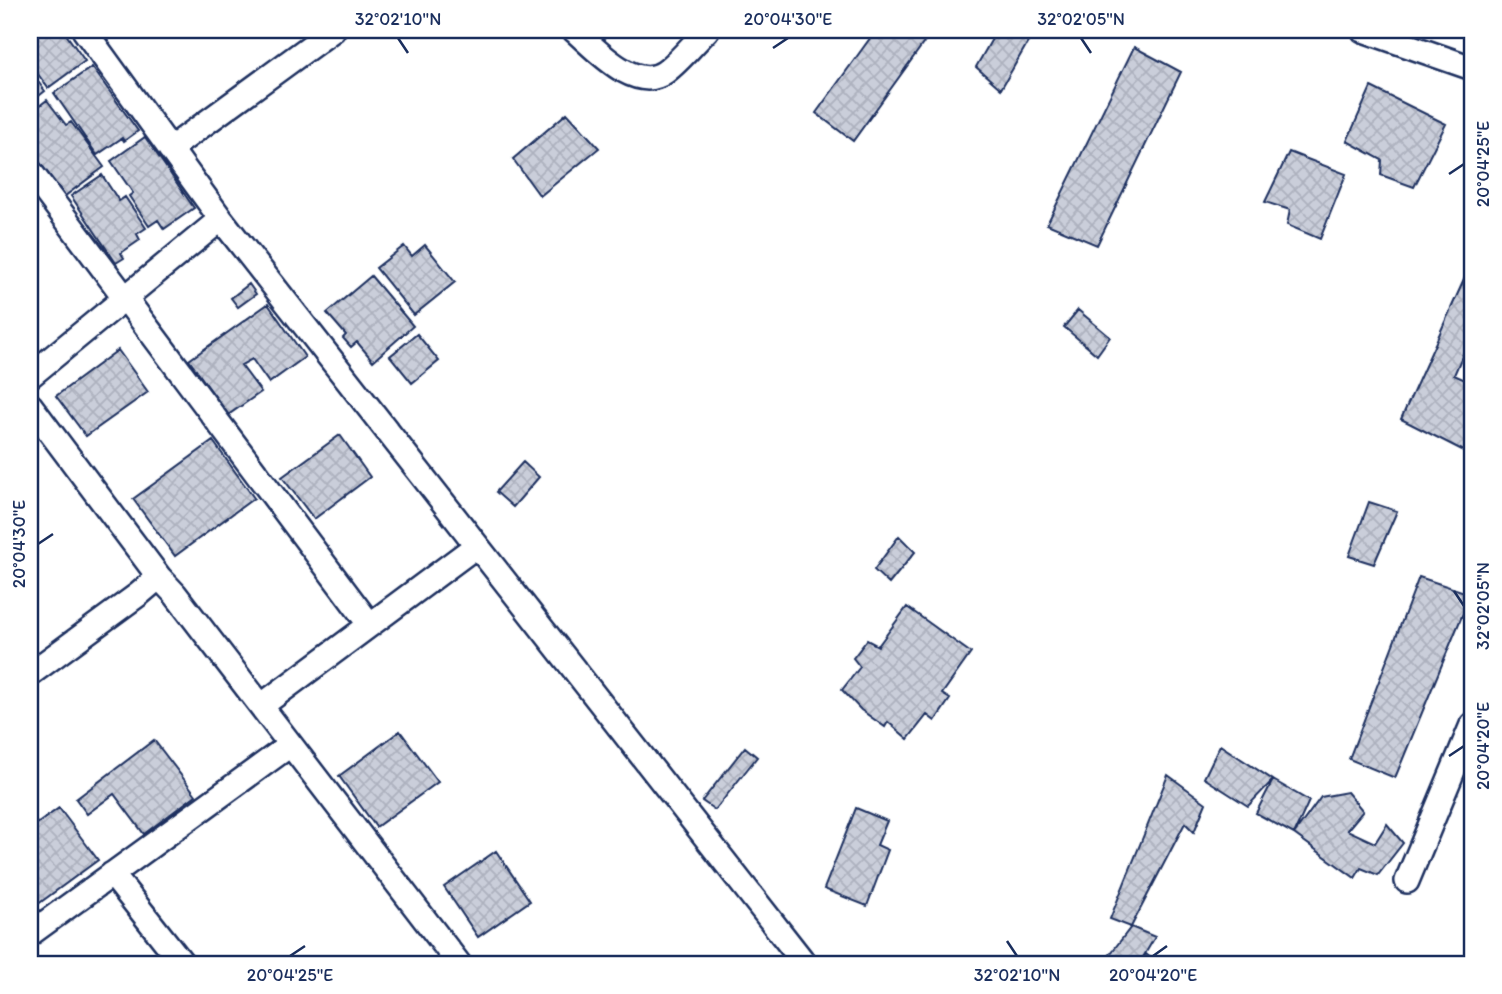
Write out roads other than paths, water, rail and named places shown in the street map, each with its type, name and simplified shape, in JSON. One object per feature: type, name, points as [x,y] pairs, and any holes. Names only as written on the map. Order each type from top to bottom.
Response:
[{"type":"street","points":[[84,30],[220,219],[805,964]]},
{"type":"street","points":[[170,149],[333,30]]},
{"type":"street","points":[[574,30],[622,71],[643,79],[663,74],[707,30]]},
{"type":"street","points":[[1363,30],[1472,68]]},
{"type":"street","points":[[30,172],[370,625]]},
{"type":"street","points":[[30,376],[220,219]]},
{"type":"street","points":[[30,405],[459,964]]},
{"type":"street","points":[[261,706],[476,545]]},
{"type":"street","points":[[30,674],[139,594],[159,576]]},
{"type":"street","points":[[1406,881],[1472,725]]},
{"type":"street","points":[[30,934],[290,745]]},
{"type":"street","points":[[112,874],[183,964]]}]
